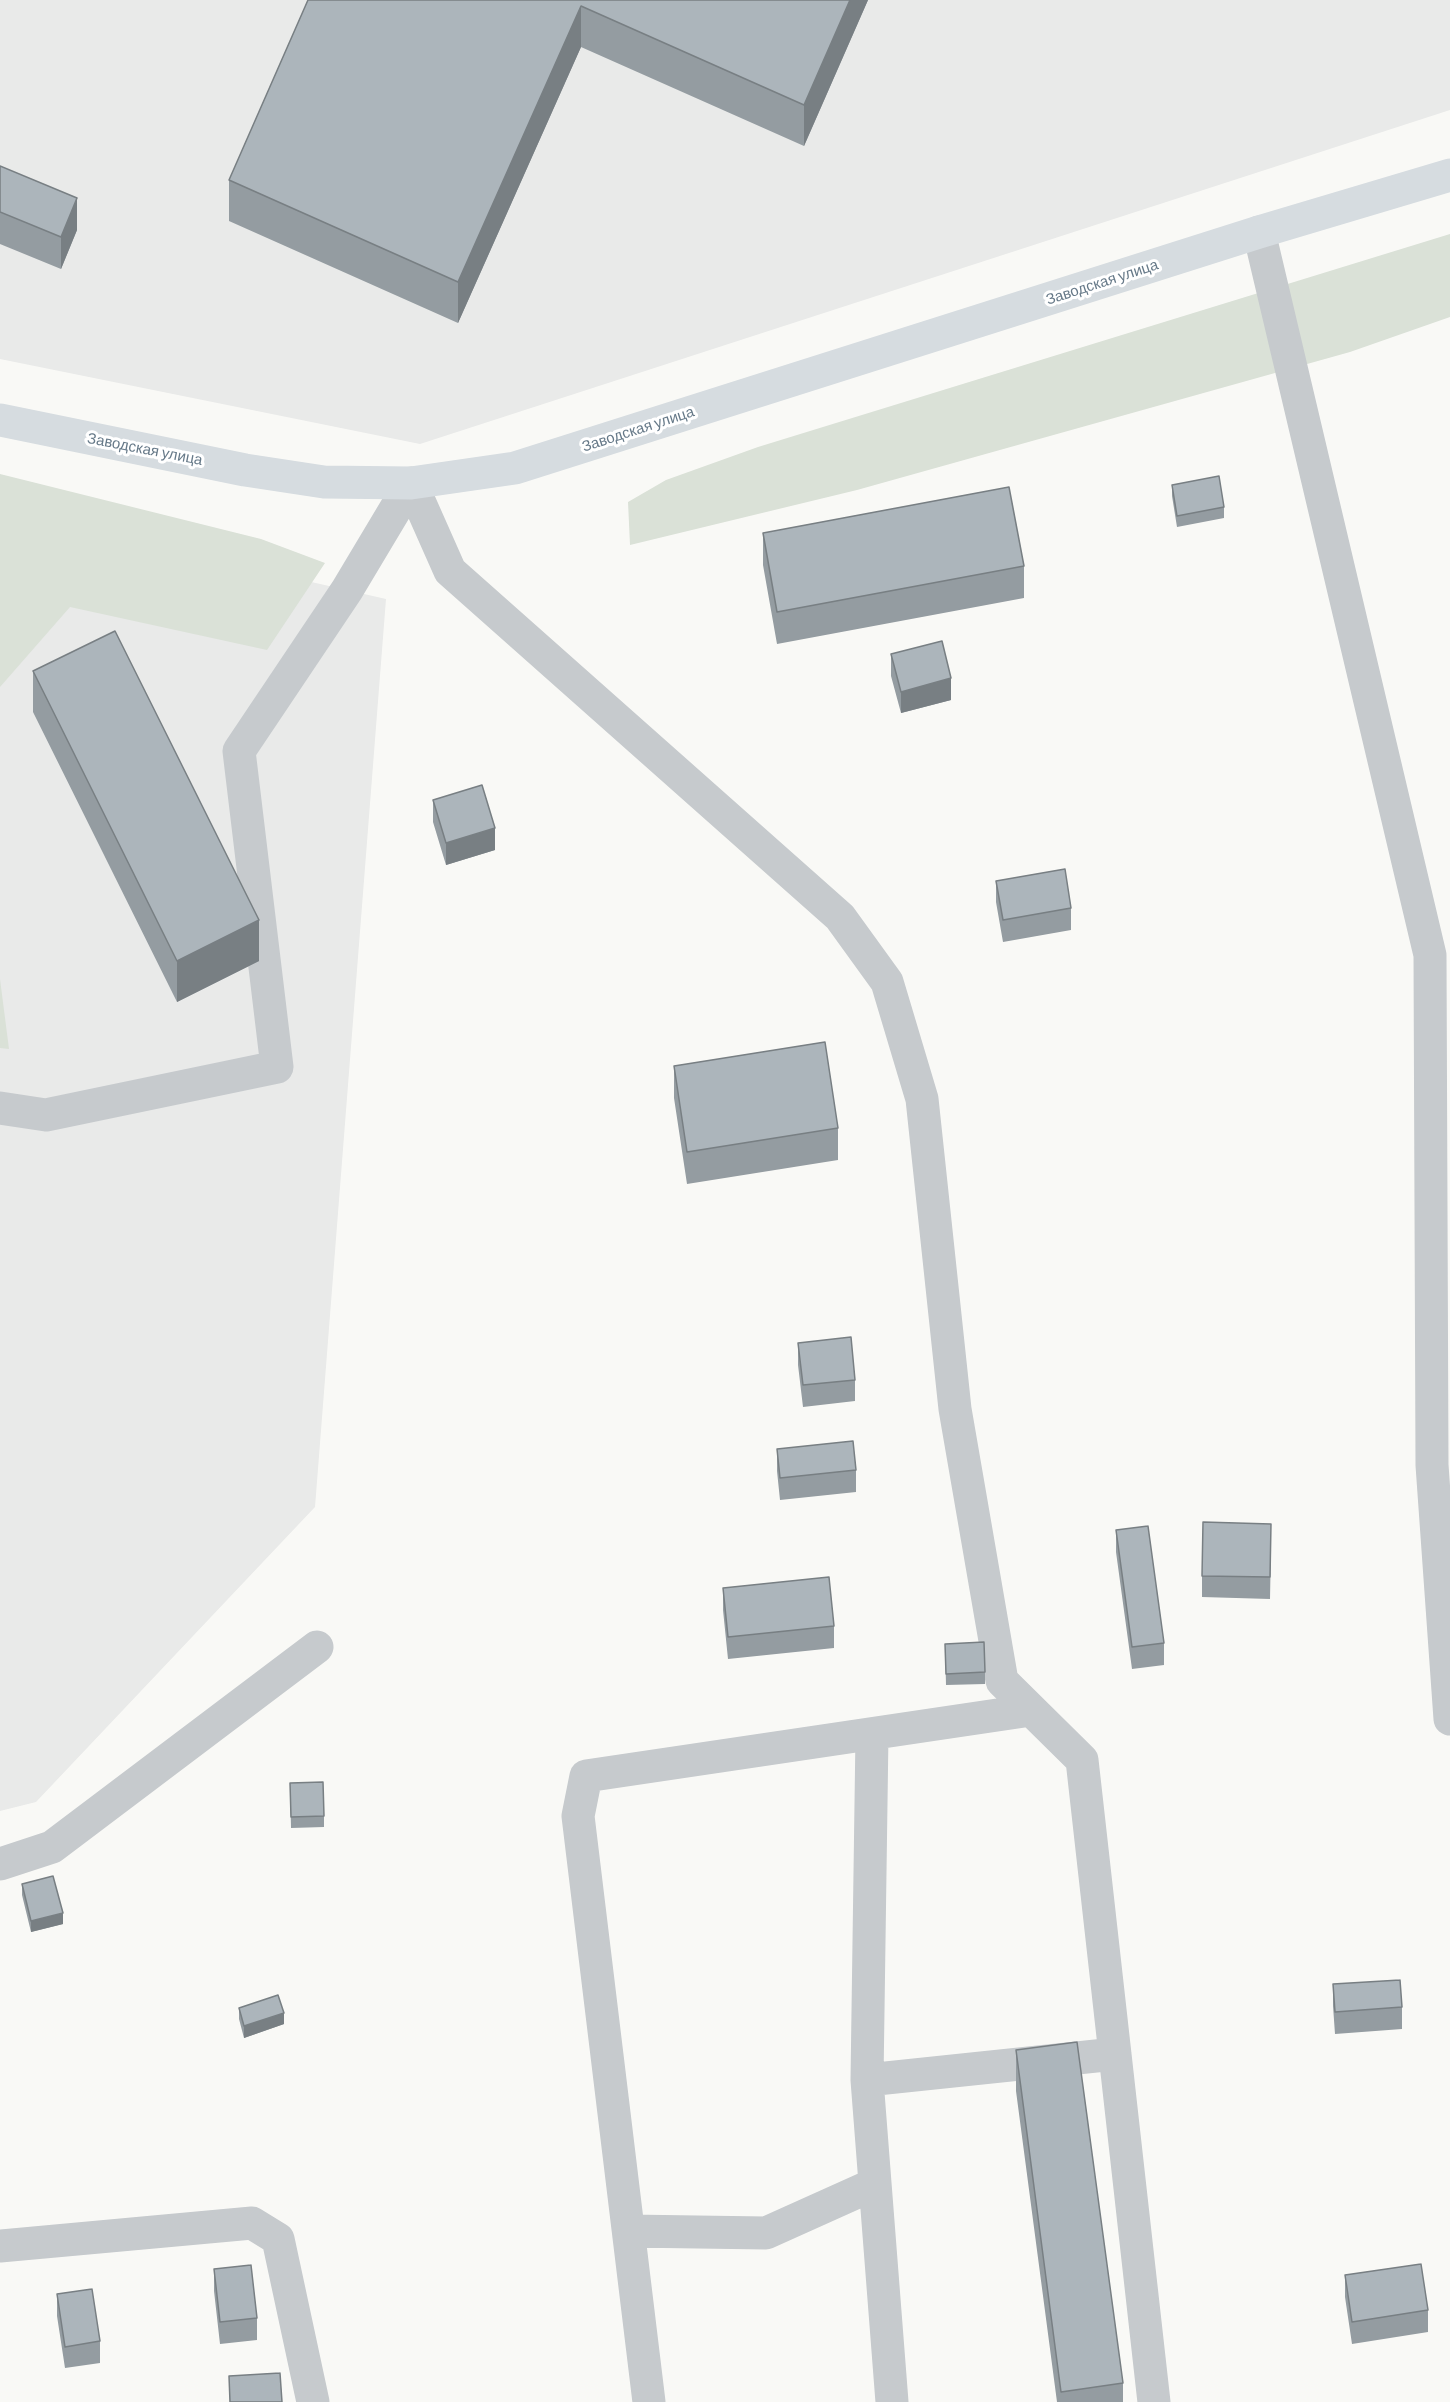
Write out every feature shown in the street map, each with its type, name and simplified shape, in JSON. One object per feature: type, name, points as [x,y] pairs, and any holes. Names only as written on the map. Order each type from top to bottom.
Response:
[{"type":"main road","name":"Заводская улица","points":[[0,420],[244,470],[324,482],[411,483],[515,468],[1259,232],[1450,175]]},
{"type":"street","points":[[1259,232],[1430,955],[1432,1465],[1450,1719]]},
{"type":"street","points":[[0,1108],[46,1115],[277,1067],[239,751],[347,590],[411,483]]},
{"type":"street","points":[[411,483],[450,571],[840,917],[887,982],[922,1099],[955,1409],[1002,1681],[1082,1760],[1154,2402]]},
{"type":"street","points":[[0,1864],[52,1847],[316,1647]]},
{"type":"street","points":[[650,2402],[578,1816],[586,1776],[1030,1710]]},
{"type":"street","points":[[872,1734],[867,2080],[892,2402]]},
{"type":"street","points":[[867,2080],[1115,2054]]},
{"type":"street","points":[[629,2231],[766,2233],[875,2184]]},
{"type":"street","points":[[0,2246],[252,2223],[278,2239],[313,2402]]},
{"type":"shaded area","points":[[0,0],[1450,0],[1450,110],[420,444],[0,359]]},
{"type":"shaded area","points":[[1450,234],[1450,317],[1350,352],[857,490],[630,545],[628,502],[666,480],[758,447]]},
{"type":"shaded area","points":[[0,474],[261,539],[325,563],[267,650],[70,607],[0,687]]},
{"type":"shaded area","points":[[0,511],[386,599],[315,1507],[36,1802],[0,1811]]},
{"type":"shaded area","points":[[0,979],[9,1049],[0,1048]]},
{"type":"building","points":[[308,0],[850,0],[804,105],[581,6],[458,282],[229,180]]},
{"type":"building","points":[[0,166],[77,198],[61,237],[0,212]]},
{"type":"building","points":[[1219,476],[1224,507],[1177,516],[1172,485]]},
{"type":"building","points":[[1009,487],[1024,566],[777,612],[763,533]]},
{"type":"building","points":[[115,631],[259,920],[177,961],[33,671]]},
{"type":"building","points":[[942,641],[951,678],[901,692],[891,654]]},
{"type":"building","points":[[482,785],[495,828],[446,843],[433,800]]},
{"type":"building","points":[[1065,869],[1071,908],[1003,920],[996,881]]},
{"type":"building","points":[[825,1042],[838,1128],[687,1152],[674,1066]]},
{"type":"building","points":[[851,1337],[855,1380],[803,1385],[798,1343]]},
{"type":"building","points":[[853,1441],[856,1470],[780,1478],[777,1449]]},
{"type":"building","points":[[1203,1522],[1271,1524],[1270,1577],[1202,1576]]},
{"type":"building","points":[[1148,1526],[1164,1643],[1132,1647],[1116,1530]]},
{"type":"building","points":[[829,1577],[834,1626],[728,1637],[723,1588]]},
{"type":"building","points":[[984,1642],[985,1672],[946,1674],[945,1644]]},
{"type":"building","points":[[323,1782],[324,1816],[291,1817],[290,1783]]},
{"type":"building","points":[[53,1876],[63,1913],[31,1921],[22,1884]]},
{"type":"building","points":[[1400,1980],[1402,2007],[1335,2012],[1333,1984]]},
{"type":"building","points":[[278,1995],[284,2013],[244,2026],[239,2008]]},
{"type":"building","points":[[1077,2042],[1123,2383],[1061,2392],[1016,2050]]},
{"type":"building","points":[[1421,2264],[1428,2310],[1352,2322],[1345,2275]]},
{"type":"building","points":[[251,2265],[257,2318],[220,2322],[214,2269]]},
{"type":"building","points":[[92,2289],[100,2341],[65,2347],[57,2294]]},
{"type":"building","points":[[280,2373],[282,2402],[230,2402],[229,2376]]}]
